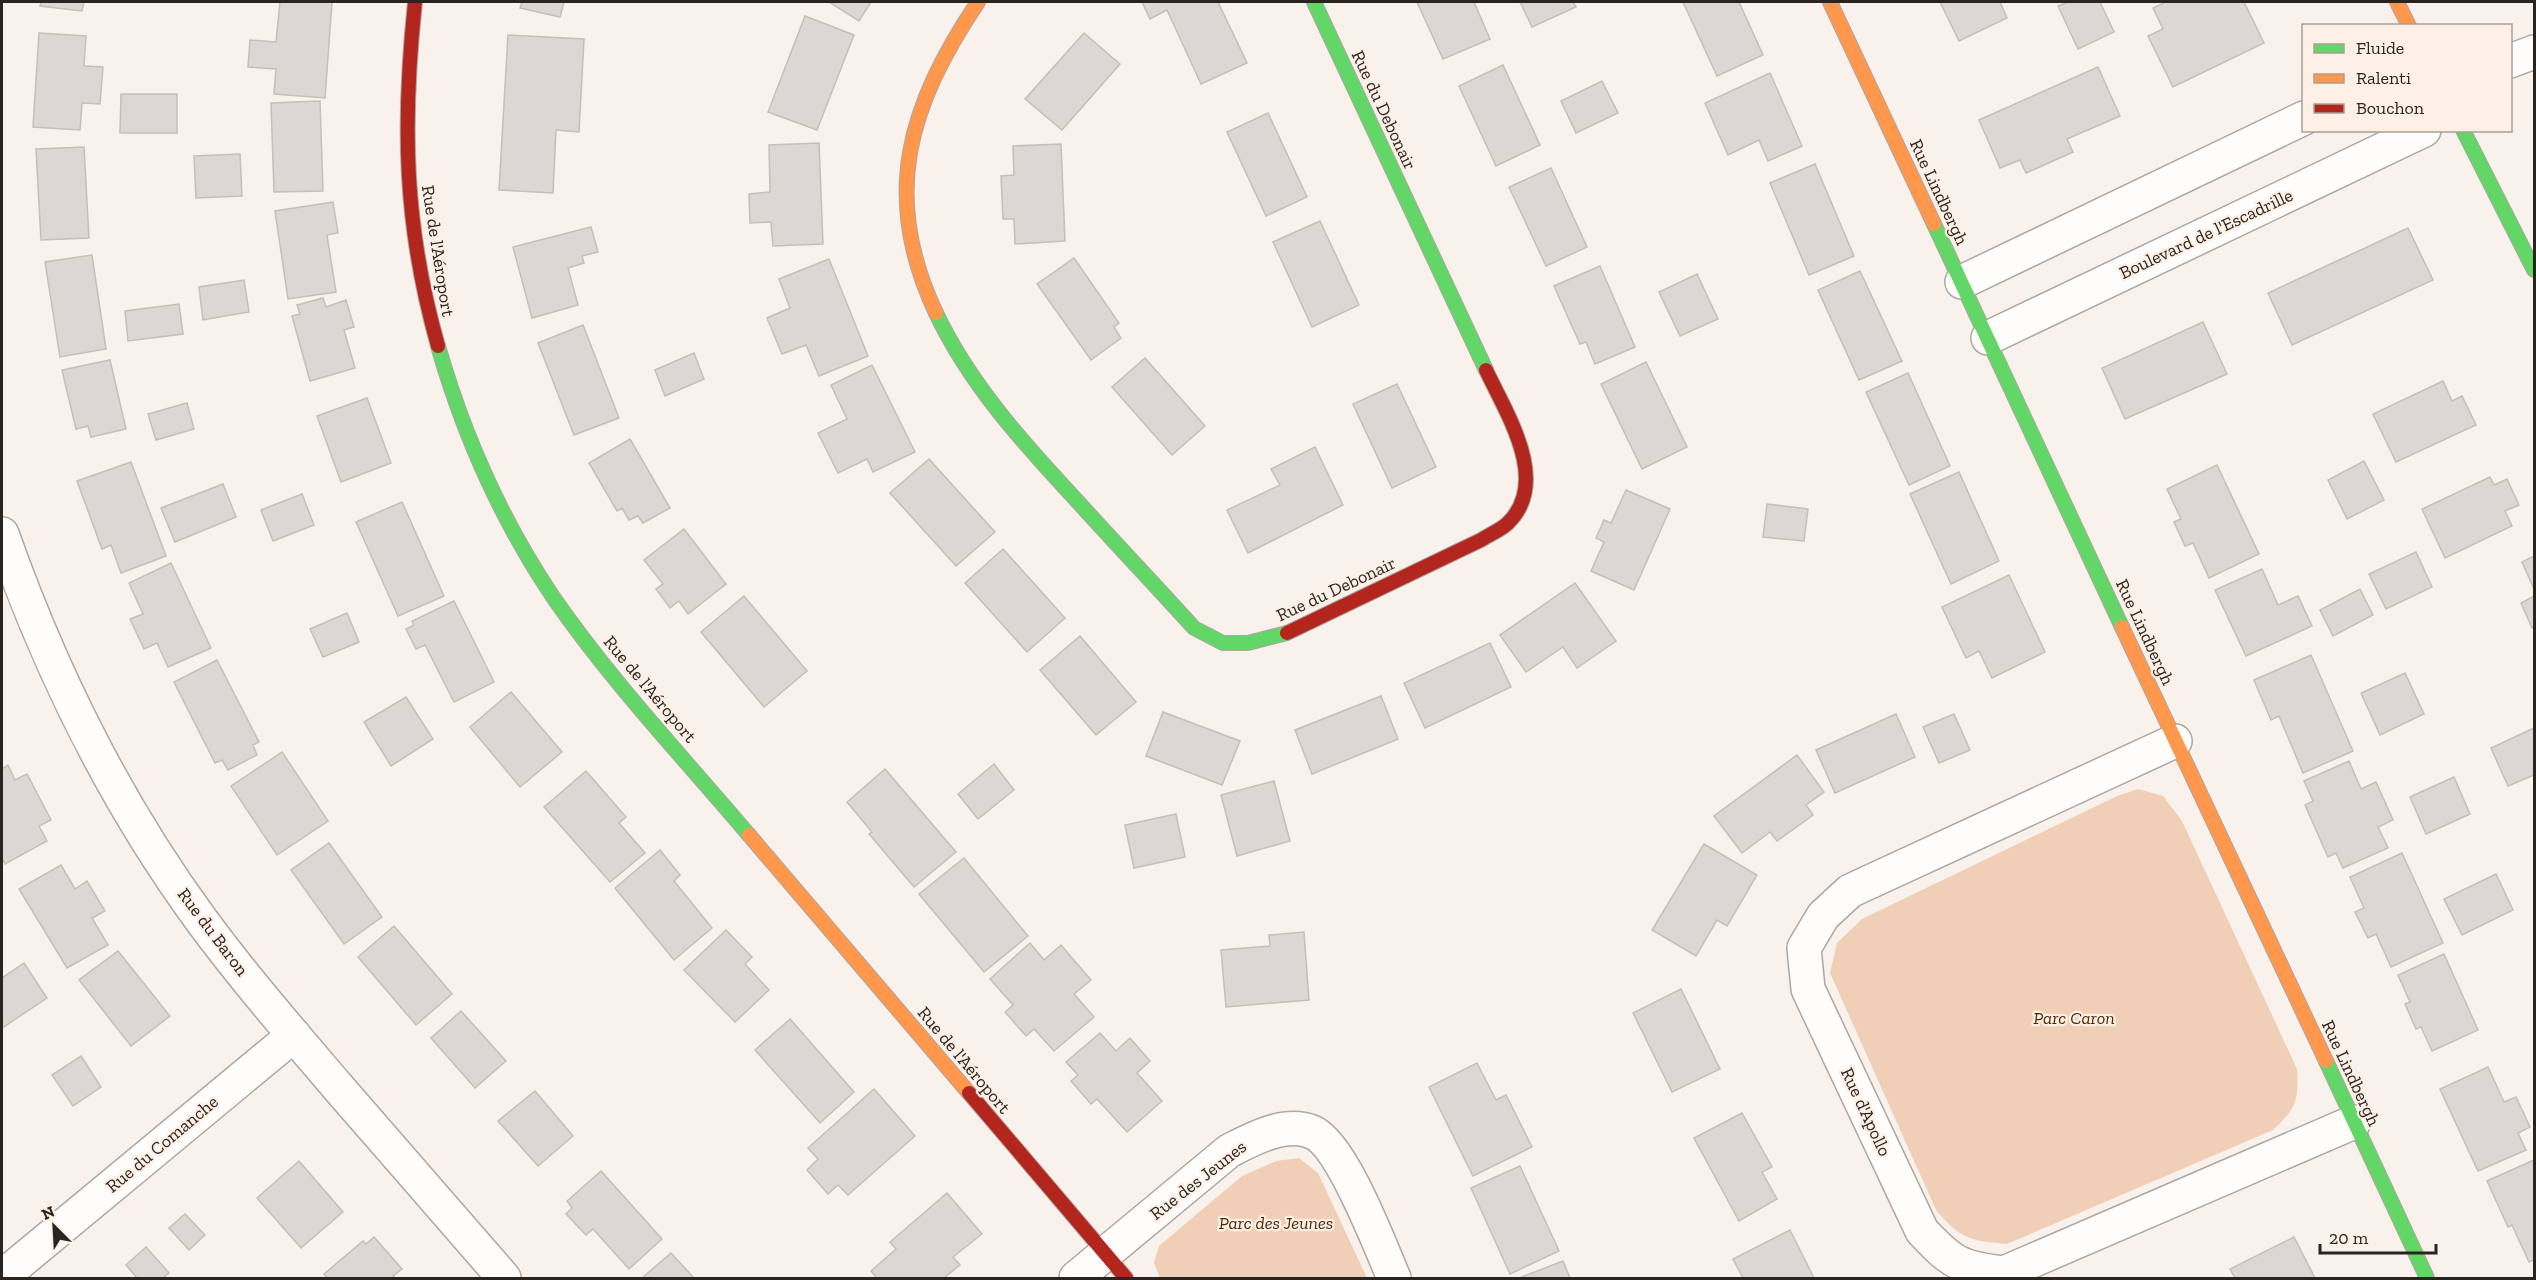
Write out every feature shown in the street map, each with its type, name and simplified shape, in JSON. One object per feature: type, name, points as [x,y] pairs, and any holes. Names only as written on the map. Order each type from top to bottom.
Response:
[{"type":"street","name":"Rue de l'Aéroport","points":[[415,2],[409,58],[406,142],[413,225],[426,309],[451,393],[490,485],[541,578],[598,658],[1126,1278]]},
{"type":"street","name":"Rue du Debonair","points":[[978,2],[948,45],[923,100],[909,156],[905,207],[916,265],[940,323],[974,380],[1014,433],[1194,628],[1223,643],[1248,643],[1281,636],[1482,540],[1510,521],[1526,495],[1528,468],[1511,424],[1314,2]]},
{"type":"street","name":"Rue Lindbergh","points":[[1830,2],[2427,1278]]},
{"type":"street","points":[[2397,2],[2408,24]]},
{"type":"street","points":[[2512,61],[2535,52]]},
{"type":"street","points":[[1962,282],[2302,119]]},
{"type":"street","name":"Boulevard de l'Escadrille","points":[[1988,338],[2420,132]]},
{"type":"street","points":[[2464,132],[2535,270]]},
{"type":"street","name":"Rue du Baron","points":[[2,534],[45,645],[84,727],[136,819],[202,922],[294,1035],[504,1278]]},
{"type":"street","name":"Rue d'Apollo","points":[[2175,741],[1850,891],[1823,916],[1804,948],[1808,989],[1922,1231],[1947,1257],[1975,1270],[2004,1273],[2354,1122]]},
{"type":"street","name":"Rue du Comanche","points":[[2,1277],[294,1035]]},
{"type":"street","name":"Rue des Jeunes","points":[[1076,1278],[1229,1151],[1256,1137],[1293,1128],[1313,1132],[1331,1148],[1346,1171],[1394,1278]]},
{"type":"green space","name":"Parc Caron","points":[[2138,789],[2163,796],[2182,821],[2297,1069],[2294,1103],[2287,1116],[2273,1130],[2007,1244],[1975,1240],[1952,1227],[1936,1210],[1830,973],[1837,943],[1862,919],[2117,796]]},
{"type":"green space","name":"Parc des Jeunes","points":[[1299,1158],[1318,1173],[1367,1278],[1160,1278],[1154,1263],[1159,1246],[1242,1176],[1276,1161]]},
{"type":"building","points":[[41,2],[84,2],[82,11],[40,6]]},
{"type":"building","points":[[280,2],[332,2],[325,98],[274,94],[276,69],[248,67],[250,40],[276,42]]},
{"type":"building","points":[[522,2],[564,2],[560,17],[520,8]]},
{"type":"building","points":[[829,2],[871,2],[859,21]]},
{"type":"building","points":[[1142,2],[1218,2],[1247,63],[1201,84],[1167,10],[1150,19]]},
{"type":"building","points":[[1417,2],[1474,2],[1490,39],[1443,59]]},
{"type":"building","points":[[1520,2],[1573,2],[1576,7],[1532,27]]},
{"type":"building","points":[[1683,2],[1739,2],[1763,55],[1717,76]]},
{"type":"building","points":[[1940,2],[2000,2],[2007,18],[1959,41]]},
{"type":"building","points":[[2069,2],[2100,2],[2114,32],[2078,49],[2058,6]]},
{"type":"building","points":[[2166,2],[2244,2],[2264,43],[2173,87],[2148,36],[2163,29],[2153,8]]},
{"type":"building","points":[[805,16],[854,35],[817,130],[768,112]]},
{"type":"building","points":[[39,33],[86,36],[84,66],[103,67],[100,104],[82,103],[80,130],[33,127]]},
{"type":"building","points":[[1084,33],[1120,64],[1062,130],[1025,99]]},
{"type":"building","points":[[508,35],[584,39],[579,132],[556,130],[553,193],[499,190]]},
{"type":"building","points":[[1503,65],[1540,145],[1496,166],[1459,86]]},
{"type":"building","points":[[2098,67],[2120,116],[2067,139],[2073,152],[2026,173],[2020,160],[2000,168],[1979,120]]},
{"type":"building","points":[[1770,73],[1802,146],[1768,161],[1759,140],[1728,155],[1705,103]]},
{"type":"building","points":[[1602,81],[1618,113],[1576,133],[1561,101]]},
{"type":"building","points":[[121,94],[177,94],[177,133],[120,133]]},
{"type":"building","points":[[320,101],[323,191],[274,192],[271,103]]},
{"type":"building","points":[[1268,113],[1307,197],[1266,216],[1227,132]]},
{"type":"building","points":[[819,143],[823,244],[773,246],[771,222],[750,223],[749,194],[770,192],[769,145]]},
{"type":"building","points":[[1061,144],[1065,241],[1015,244],[1014,219],[1003,219],[1001,176],[1014,175],[1013,146]]},
{"type":"building","points":[[84,147],[89,238],[41,240],[36,149]]},
{"type":"building","points":[[240,154],[242,196],[196,198],[194,156]]},
{"type":"building","points":[[1815,164],[1854,256],[1809,275],[1770,183]]},
{"type":"building","points":[[1551,168],[1587,247],[1546,266],[1509,187]]},
{"type":"building","points":[[333,202],[338,233],[327,235],[336,292],[288,299],[275,211]]},
{"type":"building","points":[[1320,221],[1359,305],[1312,327],[1273,242]]},
{"type":"building","points":[[591,227],[598,252],[582,256],[584,263],[568,268],[578,305],[532,318],[513,247]]},
{"type":"building","points":[[2408,228],[2433,280],[2292,345],[2268,293]]},
{"type":"building","points":[[92,255],[106,349],[60,357],[45,262]]},
{"type":"building","points":[[1074,258],[1119,323],[1114,327],[1121,338],[1091,360],[1037,284]]},
{"type":"building","points":[[829,259],[868,356],[819,376],[806,345],[782,354],[767,318],[790,308],[779,279]]},
{"type":"building","points":[[1600,266],[1635,347],[1595,364],[1586,342],[1580,344],[1554,286]]},
{"type":"building","points":[[1860,271],[1902,361],[1859,380],[1818,290]]},
{"type":"building","points":[[1697,274],[1718,319],[1680,336],[1659,292]]},
{"type":"building","points":[[244,280],[249,312],[203,320],[199,287]]},
{"type":"building","points":[[323,298],[326,307],[346,300],[354,327],[344,330],[355,368],[310,381],[292,316],[300,314],[297,305]]},
{"type":"building","points":[[179,304],[183,334],[128,341],[125,311]]},
{"type":"building","points":[[2203,322],[2227,374],[2125,419],[2102,368]]},
{"type":"building","points":[[583,325],[619,418],[574,435],[538,343]]},
{"type":"building","points":[[694,353],[704,379],[665,396],[655,370]]},
{"type":"building","points":[[1145,358],[1205,426],[1172,455],[1112,387]]},
{"type":"building","points":[[110,360],[126,429],[91,437],[88,426],[76,429],[62,370]]},
{"type":"building","points":[[1646,362],[1687,447],[1642,469],[1601,384]]},
{"type":"building","points":[[872,365],[915,452],[873,472],[867,459],[838,473],[818,433],[847,419],[831,385]]},
{"type":"building","points":[[1908,373],[1950,466],[1909,485],[1866,392]]},
{"type":"building","points":[[2443,381],[2452,401],[2462,396],[2476,425],[2396,462],[2373,414]]},
{"type":"building","points":[[1397,384],[1436,467],[1392,488],[1353,404]]},
{"type":"building","points":[[367,398],[391,463],[341,482],[317,416]]},
{"type":"building","points":[[187,403],[194,429],[156,440],[148,414]]},
{"type":"building","points":[[630,439],[670,508],[643,523],[638,516],[629,520],[622,508],[617,511],[589,463]]},
{"type":"building","points":[[1315,447],[1343,505],[1248,553],[1227,510],[1280,485],[1271,469]]},
{"type":"building","points":[[929,459],[995,532],[956,566],[890,493]]},
{"type":"building","points":[[2364,461],[2384,500],[2347,519],[2328,480]]},
{"type":"building","points":[[131,462],[166,556],[121,573],[111,545],[102,549],[77,481]]},
{"type":"building","points":[[2217,465],[2259,554],[2209,578],[2193,543],[2185,546],[2174,522],[2181,519],[2167,489]]},
{"type":"building","points":[[1959,472],[1999,561],[1951,584],[1910,494]]},
{"type":"building","points":[[2490,477],[2494,485],[2507,479],[2519,505],[2505,511],[2512,526],[2445,558],[2422,509]]},
{"type":"building","points":[[223,484],[236,517],[175,542],[161,508]]},
{"type":"building","points":[[1626,490],[1670,509],[1634,590],[1591,571],[1604,542],[1596,538],[1604,520],[1611,523]]},
{"type":"building","points":[[302,494],[314,525],[273,541],[261,510]]},
{"type":"building","points":[[402,502],[444,596],[398,616],[356,522]]},
{"type":"building","points":[[1767,504],[1808,509],[1804,541],[1763,537]]},
{"type":"building","points":[[684,529],[726,584],[688,614],[679,601],[670,608],[656,589],[663,584],[644,560]]},
{"type":"building","points":[[1003,549],[1065,618],[1027,652],[965,583]]},
{"type":"building","points":[[2416,552],[2432,587],[2386,609],[2369,574]]},
{"type":"building","points":[[2534,556],[2534,589],[2522,562]]},
{"type":"building","points":[[171,563],[211,648],[168,667],[157,643],[144,649],[130,619],[143,614],[129,583]]},
{"type":"building","points":[[2262,569],[2278,605],[2298,596],[2312,626],[2246,656],[2215,590]]},
{"type":"building","points":[[2009,575],[2045,652],[1992,678],[1979,651],[1966,658],[1942,607]]},
{"type":"building","points":[[1575,583],[1616,641],[1577,668],[1563,647],[1526,672],[1500,635]]},
{"type":"building","points":[[2360,589],[2373,615],[2333,636],[2320,610]]},
{"type":"building","points":[[744,596],[807,671],[764,707],[701,632]]},
{"type":"building","points":[[2534,596],[2534,626],[2532,628],[2521,603]]},
{"type":"building","points":[[454,601],[494,682],[454,702],[425,645],[416,649],[406,629],[414,625],[412,621]]},
{"type":"building","points":[[347,613],[359,642],[323,657],[310,629]]},
{"type":"building","points":[[1080,636],[1136,702],[1096,735],[1040,670]]},
{"type":"building","points":[[1490,643],[1511,687],[1425,728],[1404,683]]},
{"type":"building","points":[[2311,655],[2353,751],[2303,773],[2279,716],[2271,720],[2254,680]]},
{"type":"building","points":[[217,660],[259,742],[253,745],[257,755],[228,770],[222,760],[215,763],[174,682]]},
{"type":"building","points":[[2405,673],[2424,714],[2380,735],[2361,693]]},
{"type":"building","points":[[511,692],[562,752],[520,787],[470,727]]},
{"type":"building","points":[[1381,696],[1398,739],[1312,774],[1295,730]]},
{"type":"building","points":[[406,697],[433,739],[391,766],[364,722]]},
{"type":"building","points":[[1163,712],[1240,741],[1222,785],[1146,756]]},
{"type":"building","points":[[1896,714],[1915,757],[1835,793],[1816,750]]},
{"type":"building","points":[[1954,714],[1970,750],[1939,763],[1923,727]]},
{"type":"building","points":[[2534,728],[2534,775],[2508,786],[2491,748]]},
{"type":"building","points":[[282,752],[328,821],[277,855],[231,786]]},
{"type":"building","points":[[1797,755],[1824,792],[1806,805],[1813,815],[1777,841],[1770,832],[1742,853],[1714,816]]},
{"type":"building","points":[[2349,761],[2361,789],[2376,782],[2393,820],[2378,827],[2388,848],[2343,868],[2336,853],[2328,857],[2305,805],[2313,801],[2304,781]]},
{"type":"building","points":[[994,764],[1014,790],[978,819],[958,794]]},
{"type":"building","points":[[8,765],[15,780],[27,774],[51,820],[39,826],[47,841],[5,864],[2,858],[2,769]]},
{"type":"building","points":[[885,769],[956,852],[914,887],[869,834],[872,832],[847,802]]},
{"type":"building","points":[[586,771],[626,817],[619,823],[645,853],[610,882],[544,807]]},
{"type":"building","points":[[2454,777],[2470,814],[2426,834],[2410,797]]},
{"type":"building","points":[[1274,781],[1290,841],[1237,856],[1221,795]]},
{"type":"building","points":[[1176,814],[1185,857],[1134,868],[1125,825]]},
{"type":"building","points":[[329,843],[382,917],[344,944],[291,870]]},
{"type":"building","points":[[1704,844],[1757,875],[1727,926],[1717,920],[1696,956],[1652,930]]},
{"type":"building","points":[[660,850],[680,875],[674,881],[712,928],[674,960],[615,888]]},
{"type":"building","points":[[2402,853],[2443,943],[2391,967],[2376,934],[2368,938],[2355,912],[2364,908],[2350,877]]},
{"type":"building","points":[[964,858],[1028,936],[984,972],[919,894]]},
{"type":"building","points":[[61,865],[75,889],[87,881],[105,911],[92,918],[108,945],[67,968],[19,889]]},
{"type":"building","points":[[2496,874],[2513,910],[2462,935],[2444,899]]},
{"type":"building","points":[[394,926],[452,994],[416,1025],[358,957]]},
{"type":"building","points":[[726,930],[752,957],[745,964],[769,990],[735,1022],[684,970]]},
{"type":"building","points":[[1304,932],[1309,1000],[1226,1007],[1221,950],[1270,946],[1269,935]]},
{"type":"building","points":[[1030,943],[1044,960],[1061,945],[1091,980],[1074,994],[1094,1017],[1054,1051],[1034,1029],[1026,1036],[1005,1012],[1013,1005],[990,979]]},
{"type":"building","points":[[118,951],[170,1016],[131,1046],[79,980]]},
{"type":"building","points":[[2444,954],[2478,1030],[2432,1051],[2421,1027],[2416,1029],[2405,1004],[2410,1002],[2398,975]]},
{"type":"building","points":[[24,963],[47,998],[2,1028],[2,978]]},
{"type":"building","points":[[1681,989],[1720,1069],[1672,1092],[1633,1013]]},
{"type":"building","points":[[461,1011],[506,1061],[475,1088],[431,1038]]},
{"type":"building","points":[[790,1019],[854,1092],[820,1123],[755,1050]]},
{"type":"building","points":[[1100,1033],[1116,1051],[1130,1038],[1150,1061],[1137,1073],[1162,1101],[1127,1132],[1097,1099],[1091,1104],[1071,1081],[1078,1075],[1066,1062]]},
{"type":"building","points":[[81,1056],[101,1087],[73,1106],[52,1075]]},
{"type":"building","points":[[1477,1063],[1496,1100],[1506,1095],[1532,1147],[1473,1176],[1429,1087]]},
{"type":"building","points":[[2488,1067],[2504,1102],[2516,1097],[2530,1127],[2518,1133],[2526,1150],[2478,1171],[2440,1089]]},
{"type":"building","points":[[874,1089],[915,1136],[848,1195],[838,1185],[828,1194],[807,1170],[818,1159],[808,1148]]},
{"type":"building","points":[[535,1091],[573,1136],[538,1166],[498,1121]]},
{"type":"building","points":[[1742,1113],[1772,1167],[1762,1172],[1777,1199],[1739,1221],[1694,1138]]},
{"type":"building","points":[[2534,1160],[2534,1260],[2529,1262],[2512,1225],[2508,1227],[2487,1181]]},
{"type":"building","points":[[299,1161],[343,1212],[301,1248],[257,1198]]},
{"type":"building","points":[[1520,1166],[1559,1251],[1510,1274],[1471,1188]]},
{"type":"building","points":[[601,1171],[662,1239],[629,1269],[593,1229],[586,1235],[566,1214],[572,1208],[567,1201]]},
{"type":"building","points":[[947,1193],[982,1234],[953,1257],[960,1265],[944,1278],[877,1278],[871,1271],[896,1249],[890,1242]]},
{"type":"building","points":[[185,1214],[205,1235],[189,1250],[169,1228]]},
{"type":"building","points":[[1790,1230],[1814,1278],[1743,1278],[1733,1259]]},
{"type":"building","points":[[374,1237],[402,1269],[393,1276],[396,1278],[327,1278],[324,1274],[363,1241],[366,1244]]},
{"type":"building","points":[[2294,1237],[2315,1278],[2235,1278],[2230,1269]]},
{"type":"building","points":[[146,1247],[169,1273],[163,1278],[137,1278],[126,1265]]},
{"type":"building","points":[[671,1253],[694,1278],[642,1278]]},
{"type":"building","points":[[1563,1261],[1570,1278],[1519,1278]]},
{"type":"traffic: fast","points":[[1314,2],[1486,370]]},
{"type":"traffic: fast","points":[[2464,132],[2534,270]]},
{"type":"traffic: fast","points":[[1934,224],[2122,627]]},
{"type":"traffic: fast","points":[[936,313],[965,365],[1000,413],[1039,459],[1194,628],[1223,643],[1248,643],[1287,633]]},
{"type":"traffic: fast","points":[[438,346],[472,444],[501,507],[534,568],[599,659],[749,835]]},
{"type":"traffic: fast","points":[[2326,1061],[2427,1278]]},
{"type":"traffic: slow","points":[[936,313],[919,270],[909,229],[906,190],[910,152],[934,77],[978,2]]},
{"type":"traffic: slow","points":[[1830,2],[1934,224]]},
{"type":"traffic: slow","points":[[2397,2],[2408,24]]},
{"type":"traffic: slow","points":[[2122,627],[2326,1061]]},
{"type":"traffic: slow","points":[[749,835],[969,1093]]},
{"type":"traffic: jam","points":[[415,2],[408,91],[409,175],[418,259],[438,346]]},
{"type":"traffic: jam","points":[[1287,633],[1481,540],[1508,523],[1520,506],[1526,487],[1525,467],[1513,426],[1486,370]]},
{"type":"traffic: jam","points":[[969,1093],[1126,1278]]}]
